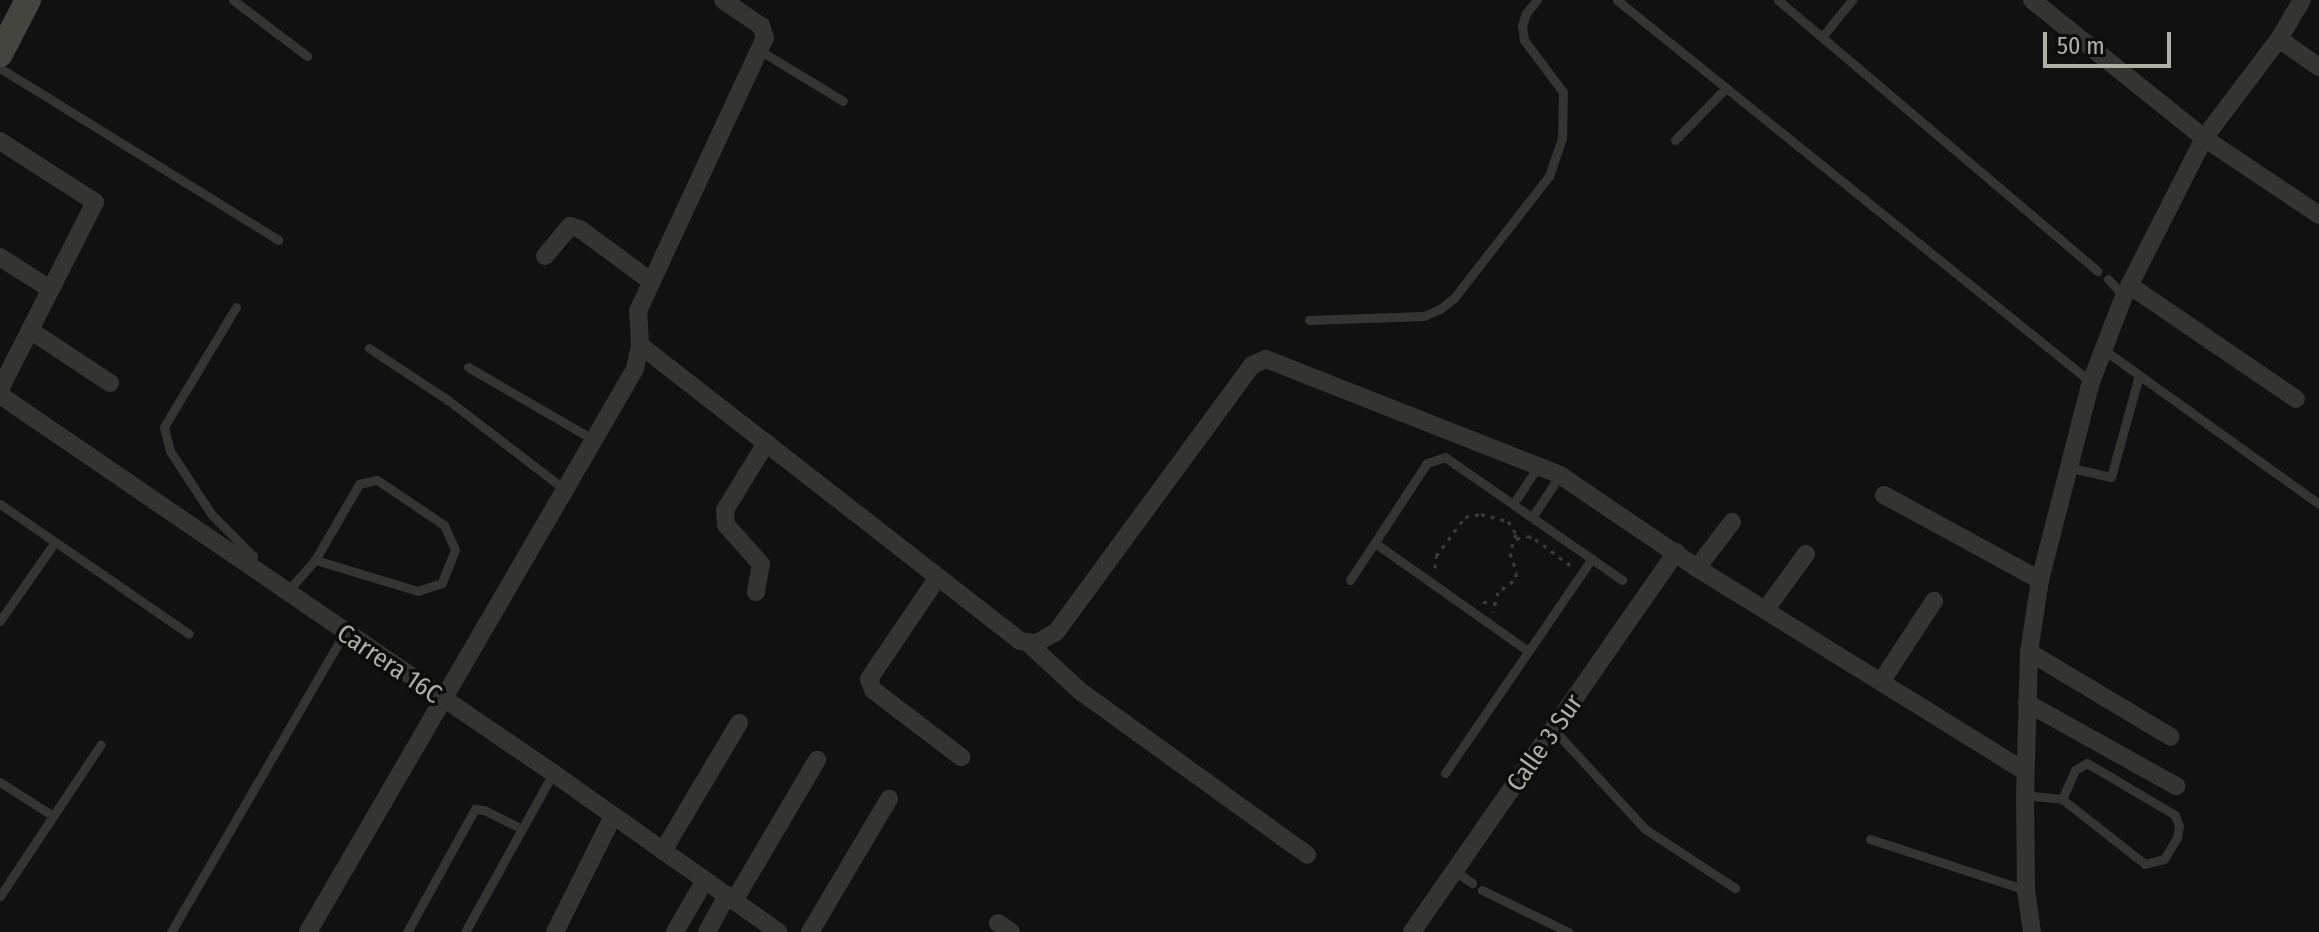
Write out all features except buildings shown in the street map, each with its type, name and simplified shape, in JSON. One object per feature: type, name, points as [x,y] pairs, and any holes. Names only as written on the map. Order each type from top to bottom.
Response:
[{"type":"main road","points":[[0,54],[21,3]]},
{"type":"street","points":[[308,932],[635,369],[640,345],[638,311],[762,41],[761,26],[723,0]]},
{"type":"street","points":[[2032,0],[2204,138],[2319,215]]},
{"type":"street","points":[[2032,932],[2026,890],[2025,771],[2029,652],[2040,580],[2091,382],[2127,290],[2204,138],[2279,39],[2302,0]]},
{"type":"street","points":[[2279,39],[2319,67]]},
{"type":"street","points":[[0,141],[95,202],[0,389]]},
{"type":"street","points":[[545,256],[570,226],[580,229],[652,282]]},
{"type":"street","points":[[0,257],[50,289]]},
{"type":"street","points":[[2127,290],[2296,399]]},
{"type":"street","points":[[30,330],[110,383]]},
{"type":"street","points":[[640,345],[1020,641],[1028,643],[1047,639],[1056,632],[1258,361],[1266,359],[1560,475],[1697,568],[2025,771]]},
{"type":"street","name":"Carrera 16C","points":[[0,395],[553,773],[778,932]]},
{"type":"street","points":[[756,592],[761,564],[726,525],[725,510],[766,443]]},
{"type":"street","points":[[1884,495],[2040,580]]},
{"type":"street","points":[[1697,568],[1732,522]]},
{"type":"street","name":"Calle 3 Sur","points":[[1412,932],[1676,552]]},
{"type":"street","points":[[1766,609],[1806,554]]},
{"type":"street","points":[[938,577],[869,679],[873,690],[961,757]]},
{"type":"street","points":[[1881,682],[1934,601]]},
{"type":"street","points":[[1028,643],[1080,691],[1307,855]]},
{"type":"street","points":[[2029,652],[2171,737]]},
{"type":"street","points":[[2027,703],[2176,786]]},
{"type":"street","points":[[663,851],[739,723]]},
{"type":"street","points":[[707,932],[817,760]]},
{"type":"street","points":[[810,932],[889,799]]},
{"type":"street","points":[[555,932],[613,816]]},
{"type":"street","points":[[675,932],[705,880]]},
{"type":"lane","points":[[233,0],[307,56]]},
{"type":"lane","points":[[1309,320],[1424,316],[1440,309],[1454,298],[1549,176],[1562,139],[1563,92],[1524,40],[1522,26],[1526,13],[1537,0]]},
{"type":"lane","points":[[1617,0],[2091,382]]},
{"type":"lane","points":[[1778,0],[2098,271]]},
{"type":"lane","points":[[1822,37],[1852,0]]},
{"type":"lane","points":[[762,41],[843,101]]},
{"type":"lane","points":[[0,68],[278,240]]},
{"type":"lane","points":[[1675,140],[1726,88]]},
{"type":"lane","points":[[2108,279],[2127,290]]},
{"type":"lane","points":[[236,307],[164,427],[170,451],[212,515],[253,556],[251,569]]},
{"type":"lane","points":[[369,348],[448,400],[564,489]]},
{"type":"lane","points":[[2104,350],[2319,504]]},
{"type":"lane","points":[[468,367],[594,440]]},
{"type":"lane","points":[[2071,468],[2111,477],[2139,375]]},
{"type":"lane","points":[[1350,580],[1432,459],[1451,459],[1622,580]]},
{"type":"lane","points":[[1514,503],[1539,465]]},
{"type":"lane","points":[[1533,516],[1560,475]]},
{"type":"lane","points":[[286,593],[315,560],[359,484],[377,480],[444,525],[455,550],[442,583],[418,591],[315,560]]},
{"type":"lane","points":[[0,504],[189,634]]},
{"type":"lane","points":[[0,621],[55,542]]},
{"type":"lane","points":[[1375,543],[1528,651]]},
{"type":"lane","points":[[1445,773],[1592,558]]},
{"type":"lane","points":[[171,932],[344,633]]},
{"type":"lane","points":[[1554,730],[1645,829],[1735,888]]},
{"type":"lane","points":[[0,896],[101,744]]},
{"type":"lane","points":[[2025,795],[2062,799],[2145,864],[2164,859],[2177,837],[2179,826],[2175,815],[2087,763],[2075,770],[2062,799]]},
{"type":"lane","points":[[465,932],[553,773]]},
{"type":"lane","points":[[0,782],[53,816]]},
{"type":"lane","points":[[407,932],[475,809],[484,810],[522,829]]},
{"type":"lane","points":[[1870,839],[2026,890]]},
{"type":"lane","points":[[1455,871],[1472,883]]},
{"type":"lane","points":[[1482,890],[1568,932]]},
{"type":"path","points":[[1441,575],[1435,569],[1436,556],[1461,521],[1470,515],[1481,514],[1508,521],[1515,529],[1516,539],[1510,553],[1516,576],[1498,592],[1491,623]]},
{"type":"path","points":[[1516,539],[1528,536],[1535,539],[1581,573]]},
{"type":"path","points":[[1477,600],[1495,603]]}]
